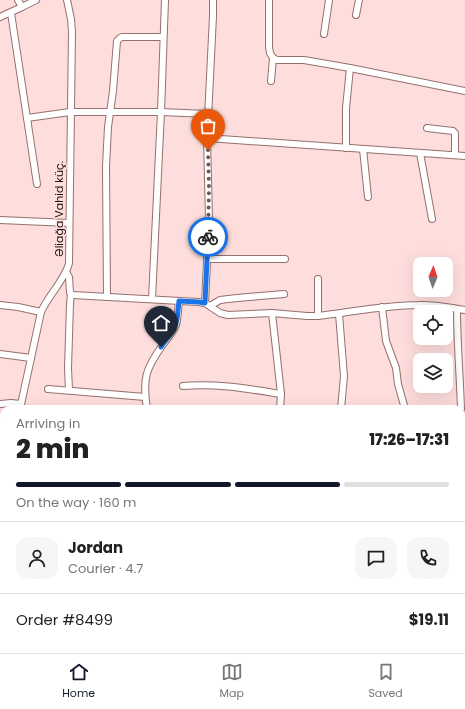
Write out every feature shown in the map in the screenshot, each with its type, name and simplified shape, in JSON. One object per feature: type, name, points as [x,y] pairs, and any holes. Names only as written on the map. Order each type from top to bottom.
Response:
[{"type":"street","points":[[18,0],[22,7]]},
{"type":"street","points":[[0,17],[36,0]]},
{"type":"street","name":"Əliağa Vahid küç.","points":[[21,405],[41,312],[47,300],[66,272],[69,258],[72,32],[67,0]]},
{"type":"street","points":[[152,299],[161,112],[164,0]]},
{"type":"street","points":[[208,304],[207,259],[209,220],[207,138],[213,0]]},
{"type":"street","points":[[269,0],[269,47],[273,58],[271,80]]},
{"type":"street","points":[[324,34],[329,0]]},
{"type":"street","points":[[356,15],[359,0]]},
{"type":"street","points":[[11,13],[37,184]]},
{"type":"street","points":[[107,297],[106,166],[108,127],[113,91],[117,41],[120,38],[163,37]]},
{"type":"street","points":[[273,58],[283,61],[304,60],[465,91]]},
{"type":"street","points":[[346,148],[346,108],[350,68]]},
{"type":"street","points":[[27,118],[70,112],[161,112],[208,114]]},
{"type":"street","points":[[428,128],[453,131],[455,133],[455,155]]},
{"type":"street","points":[[207,138],[465,156]]},
{"type":"street","points":[[363,149],[368,197]]},
{"type":"street","points":[[420,153],[432,219]]},
{"type":"street","points":[[0,220],[69,223]]},
{"type":"street","points":[[207,259],[285,259]]},
{"type":"street","points":[[66,272],[69,278],[69,290],[71,294],[68,368],[69,390]]},
{"type":"street","points":[[318,279],[318,316]]},
{"type":"street","points":[[71,294],[198,302],[208,304],[220,313],[228,314],[272,313],[318,316],[419,305],[432,305],[465,310]]},
{"type":"street","points":[[208,304],[220,300],[284,294]]},
{"type":"street","points":[[146,405],[145,376],[156,354],[176,326],[179,301]]},
{"type":"street","points":[[0,305],[18,306],[41,312]]},
{"type":"street","points":[[382,308],[386,341],[396,368],[398,384],[404,405]]},
{"type":"street","points":[[457,309],[457,337],[463,385],[460,405]]},
{"type":"street","points":[[272,313],[281,394],[280,405]]},
{"type":"street","points":[[339,314],[344,376],[341,405]]},
{"type":"street","points":[[0,354],[31,358]]},
{"type":"street","points":[[183,386],[192,385],[237,388],[281,394]]},
{"type":"street","points":[[48,389],[145,397]]},
{"type":"street","points":[[0,404],[11,403],[18,405]]},
{"type":"way so far","points":[[208,150],[208,237]]},
{"type":"route","points":[[161,347],[176,326],[179,301],[205,303],[208,237]]}]
